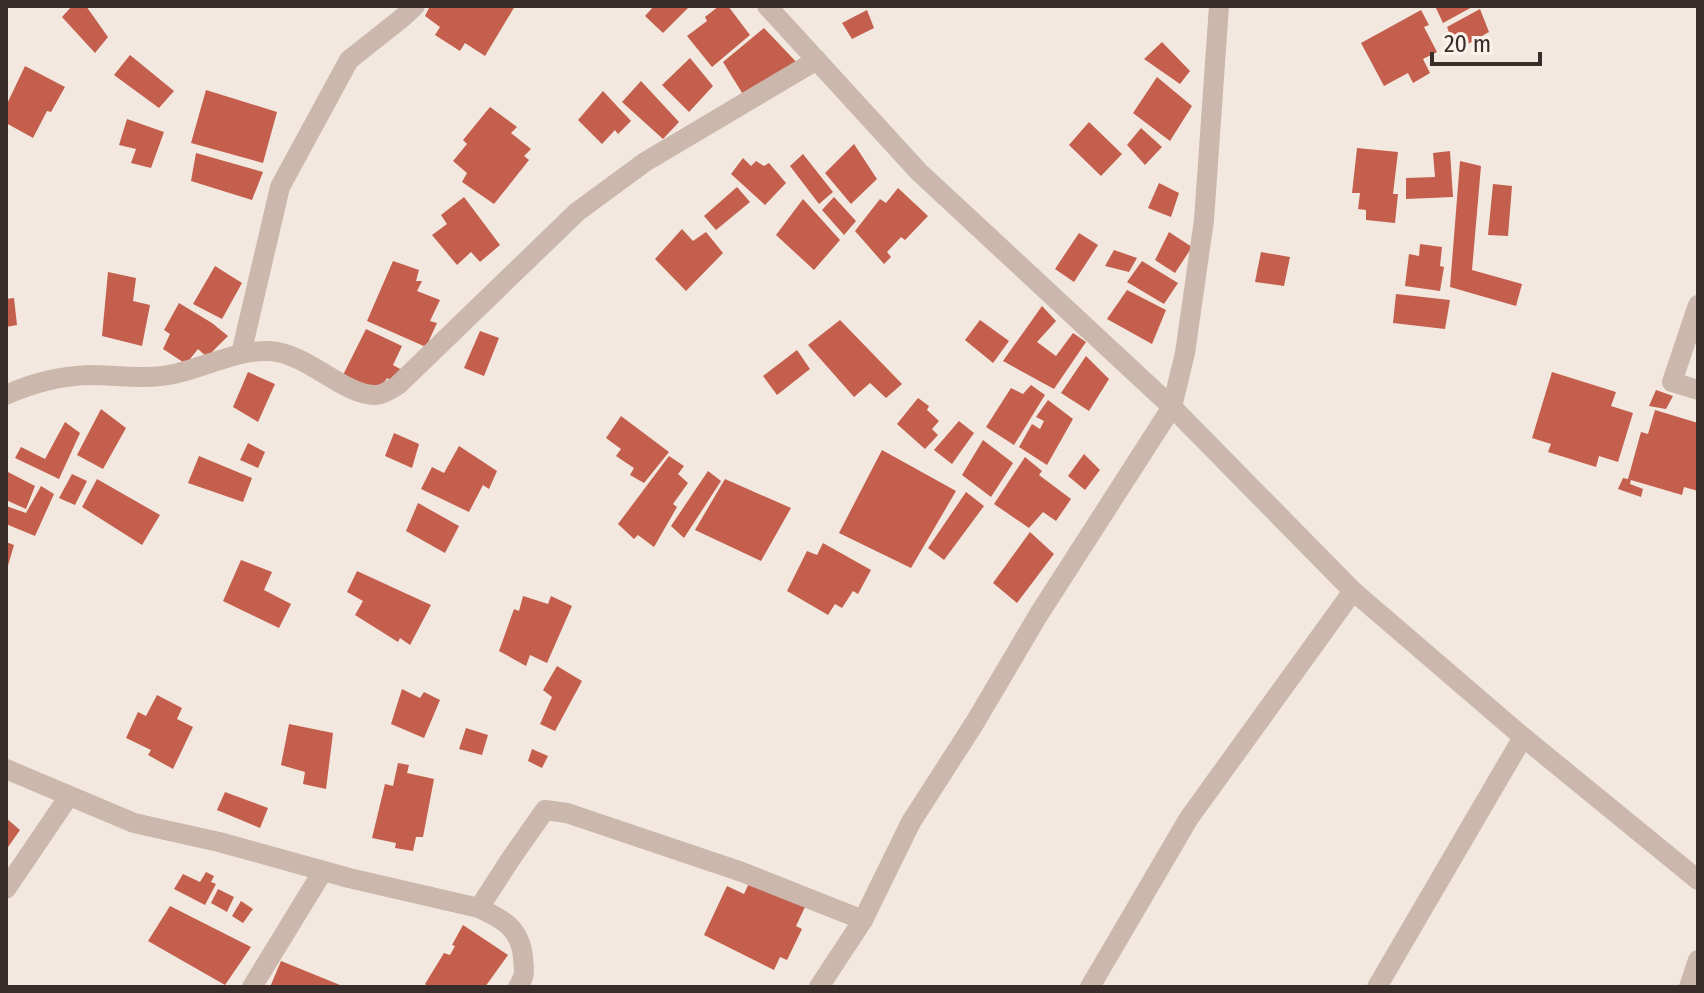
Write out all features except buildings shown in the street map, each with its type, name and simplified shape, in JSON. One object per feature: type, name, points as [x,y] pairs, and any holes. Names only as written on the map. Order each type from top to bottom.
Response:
[{"type":"street","points":[[241,354],[280,187],[349,60],[415,6]]},
{"type":"street","points":[[767,6],[919,172],[1172,407],[1353,591],[1523,737],[1698,880]]},
{"type":"street","points":[[819,987],[863,920],[911,822],[1172,407],[1185,353],[1204,220],[1219,6]]},
{"type":"street","points":[[6,395],[33,383],[85,375],[134,377],[172,374],[241,354],[270,351],[295,357],[359,392],[379,395],[398,385],[577,212],[645,162],[817,60]]},
{"type":"street","points":[[1698,305],[1672,382],[1698,390]]},
{"type":"street","points":[[1090,987],[1189,818],[1353,591]]},
{"type":"street","points":[[1377,987],[1523,737]]},
{"type":"street","points":[[6,769],[134,823],[479,908],[502,919],[521,941],[525,976],[518,987]]},
{"type":"street","points":[[6,889],[69,796]]},
{"type":"street","points":[[479,908],[545,810],[567,813],[742,872],[863,920]]},
{"type":"street","points":[[252,987],[323,871]]},
{"type":"street","points":[[1689,987],[1698,960]]}]
